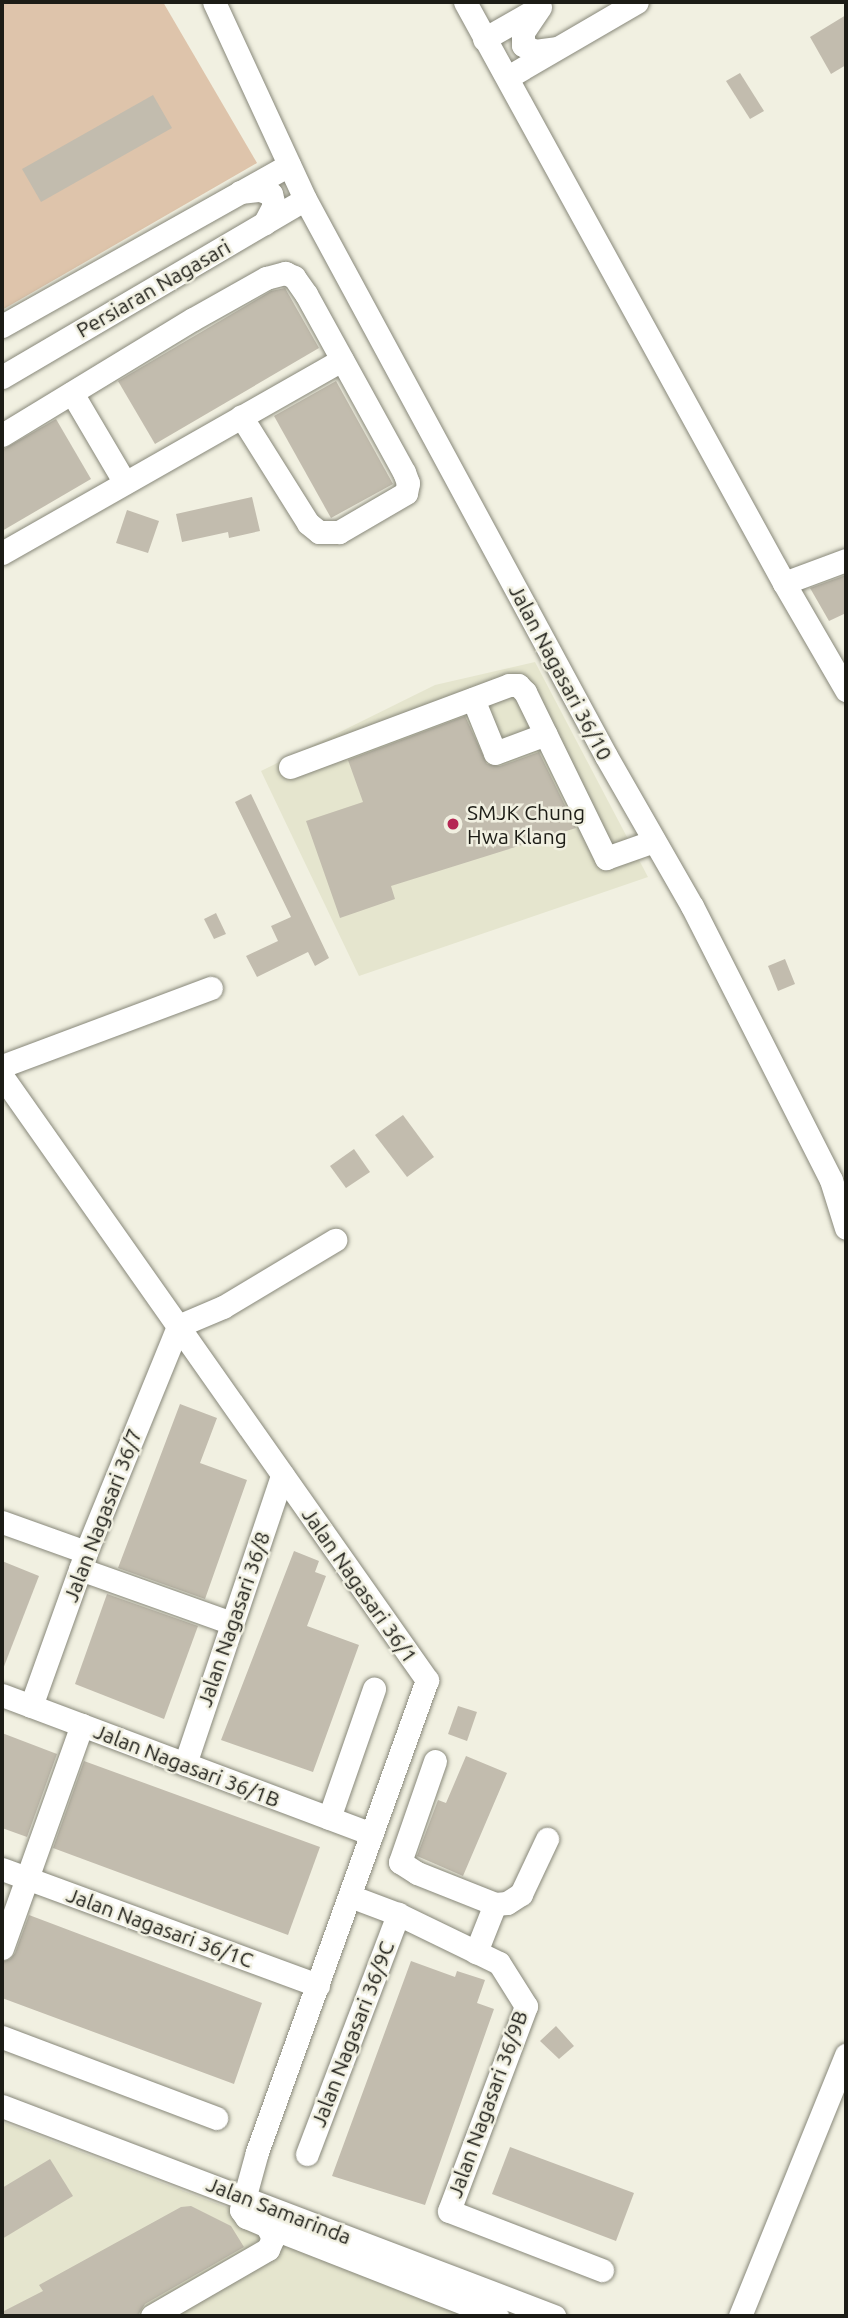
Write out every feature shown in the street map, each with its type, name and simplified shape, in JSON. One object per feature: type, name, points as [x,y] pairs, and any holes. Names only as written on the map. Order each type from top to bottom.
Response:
[{"type":"street","name":"Jalan Nagasari 36/10","points":[[214,2],[305,199],[654,841],[692,906],[831,1180],[846,1228]]},
{"type":"street","points":[[464,2],[508,77],[784,583],[846,690]]},
{"type":"street","points":[[508,77],[636,2]]},
{"type":"street","points":[[484,39],[545,5]]},
{"type":"street","points":[[545,5],[523,32],[523,45],[535,51],[559,47]]},
{"type":"street","name":"Persiaran Nagasari","points":[[2,327],[289,165]]},
{"type":"street","points":[[240,192],[260,190],[271,194],[274,205],[264,224]]},
{"type":"street","name":"Persiaran Nagasari","points":[[2,377],[305,199]]},
{"type":"street","points":[[2,435],[205,312],[278,274],[295,277],[408,483],[406,493],[356,524],[332,534],[314,528],[241,416]]},
{"type":"street","points":[[2,553],[342,360]]},
{"type":"street","points":[[72,393],[125,482]]},
{"type":"street","points":[[784,583],[846,560]]},
{"type":"street","points":[[290,767],[509,685],[518,685],[525,691],[606,858],[654,841]]},
{"type":"street","points":[[473,699],[495,753],[546,734]]},
{"type":"street","points":[[2,1066],[211,988]]},
{"type":"street","name":"Jalan Nagasari 36/1","points":[[2,1076],[427,1680],[243,2196]]},
{"type":"street","points":[[178,1326],[223,1307],[335,1240]]},
{"type":"street","name":"Jalan Nagasari 36/7","points":[[31,1706],[83,1561],[178,1326]]},
{"type":"street","name":"Jalan Nagasari 36/8","points":[[185,1764],[282,1475]]},
{"type":"street","points":[[2,1522],[83,1561],[232,1623]]},
{"type":"street","points":[[329,1818],[374,1689]]},
{"type":"street","name":"Jalan Nagasari 36/1B","points":[[2,1695],[372,1834]]},
{"type":"street","points":[[2,1948],[82,1726]]},
{"type":"street","points":[[435,1761],[400,1862],[417,1873],[495,1904],[507,1903],[521,1894],[547,1839]]},
{"type":"street","name":"Jalan Nagasari 36/1C","points":[[2,1869],[318,1985]]},
{"type":"street","points":[[349,1896],[398,1914],[476,1951],[495,1904]]},
{"type":"street","name":"Jalan Nagasari 36/9C","points":[[307,2154],[398,1914]]},
{"type":"street","name":"Jalan Nagasari 36/9B","points":[[476,1951],[499,1962],[526,2006],[449,2211],[603,2270]]},
{"type":"street","points":[[2,2037],[216,2118]]},
{"type":"street","points":[[740,2316],[846,2055]]},
{"type":"street","name":"Jalan Samarinda","points":[[2,2106],[243,2196],[458,2290],[554,2316]]},
{"type":"street","points":[[243,2196],[241,2210],[246,2217],[458,2290],[497,2316]]},
{"type":"street","points":[[152,2316],[268,2249],[273,2238],[267,2226]]},
{"type":"shaded area","points":[[2,2],[163,2],[257,163],[2,310]]},
{"type":"shaded area","name":"SMJK Chung Hwa Klang","points":[[535,662],[648,877],[359,976],[261,771],[435,685]]},
{"type":"shaded area","points":[[2,2122],[513,2316],[2,2316]]},
{"type":"building","points":[[846,15],[846,65],[831,74],[810,37]]},
{"type":"building","points":[[740,73],[764,111],[750,119],[726,81]]},
{"type":"building","points":[[153,95],[172,128],[41,202],[22,169]]},
{"type":"building","points":[[285,288],[319,348],[155,444],[118,381],[271,291]]},
{"type":"building","points":[[336,381],[393,484],[331,518],[274,416]]},
{"type":"building","points":[[56,419],[91,479],[2,531],[2,450]]},
{"type":"building","points":[[252,497],[260,531],[229,538],[228,532],[182,542],[176,514]]},
{"type":"building","points":[[127,510],[159,521],[148,553],[116,543]]},
{"type":"building","points":[[846,575],[846,613],[829,621],[810,588]]},
{"type":"building","points":[[465,716],[487,764],[500,766],[539,752],[576,828],[391,886],[395,899],[340,918],[306,821],[363,802],[348,760]]},
{"type":"building","points":[[251,794],[329,958],[315,966],[308,952],[257,977],[246,956],[278,941],[271,926],[291,917],[235,802]]},
{"type":"building","points":[[216,913],[226,934],[214,939],[204,919]]},
{"type":"building","points":[[785,959],[795,984],[778,991],[768,966]]},
{"type":"building","points":[[403,1115],[434,1157],[407,1177],[375,1135]]},
{"type":"building","points":[[354,1149],[370,1172],[346,1188],[330,1166]]},
{"type":"building","points":[[180,1404],[217,1418],[200,1463],[247,1480],[205,1599],[118,1568]]},
{"type":"building","points":[[294,1551],[319,1561],[315,1572],[326,1576],[307,1626],[359,1645],[313,1772],[221,1740]]},
{"type":"building","points":[[2,1561],[39,1576],[3,1669],[2,1669]]},
{"type":"building","points":[[107,1594],[198,1626],[164,1719],[75,1684]]},
{"type":"building","points":[[458,1706],[477,1712],[467,1741],[448,1734]]},
{"type":"building","points":[[2,1733],[57,1754],[27,1837],[2,1828]]},
{"type":"building","points":[[466,1756],[507,1773],[463,1876],[417,1856],[438,1800],[446,1803]]},
{"type":"building","points":[[84,1761],[320,1847],[288,1935],[53,1848]]},
{"type":"building","points":[[29,1915],[262,2003],[234,2084],[2,1998],[2,1962],[15,1953]]},
{"type":"building","points":[[411,1961],[455,1977],[457,1971],[485,1980],[477,2003],[494,2009],[425,2205],[332,2176]]},
{"type":"building","points":[[556,2026],[574,2046],[559,2059],[540,2041]]},
{"type":"building","points":[[510,2147],[634,2193],[616,2241],[492,2194]]},
{"type":"building","points":[[50,2159],[73,2196],[2,2239],[2,2188]]},
{"type":"building","points":[[191,2206],[231,2226],[244,2247],[145,2304],[138,2315],[2,2316],[2,2312],[43,2291],[39,2285],[181,2207]]},
{"type":"place","name":"SMJK Chung Hwa Klang","points":[[453,824]]}]
